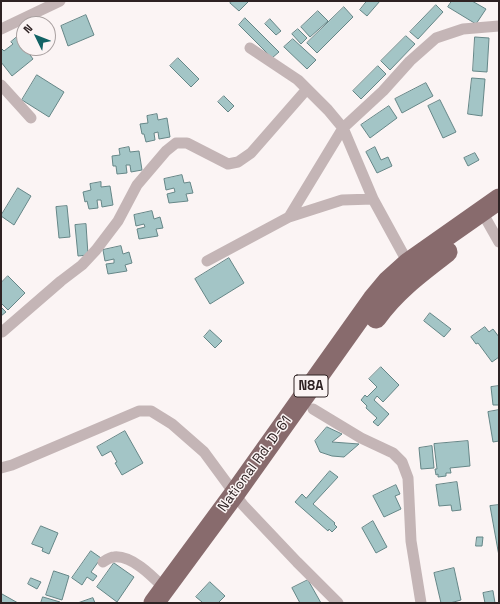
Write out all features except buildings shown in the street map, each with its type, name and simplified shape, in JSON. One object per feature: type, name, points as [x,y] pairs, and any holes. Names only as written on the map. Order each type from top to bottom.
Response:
[{"type":"highway","name":"National Rd. D-61","points":[[162,598],[239,499],[313,409],[384,306],[411,280],[490,216],[499,199]]},
{"type":"highway","name":"National Rd. D-61","points":[[239,499],[373,299],[388,281],[408,263],[490,216]]},
{"type":"street","points":[[1,29],[60,1]]},
{"type":"street","points":[[289,217],[343,128],[383,91],[410,61],[436,38],[463,29],[499,26]]},
{"type":"street","points":[[250,48],[298,80],[328,110],[343,128],[373,199],[408,263]]},
{"type":"street","points":[[1,85],[31,118]]},
{"type":"street","points":[[2,332],[61,281],[82,265],[96,250],[118,221],[137,185],[166,151],[176,144],[187,143],[228,164],[238,162],[251,153],[307,89]]},
{"type":"street","points":[[207,262],[289,217],[342,200],[373,199]]},
{"type":"street","points":[[490,216],[499,242]]},
{"type":"street","points":[[313,409],[361,438],[393,453],[402,462],[408,478],[411,541],[421,603]]},
{"type":"street","points":[[1,468],[19,462],[139,411],[151,411],[172,424],[204,452],[239,499],[297,562],[338,603]]},
{"type":"street","points":[[103,562],[114,556],[128,559],[147,572],[162,598]]}]
